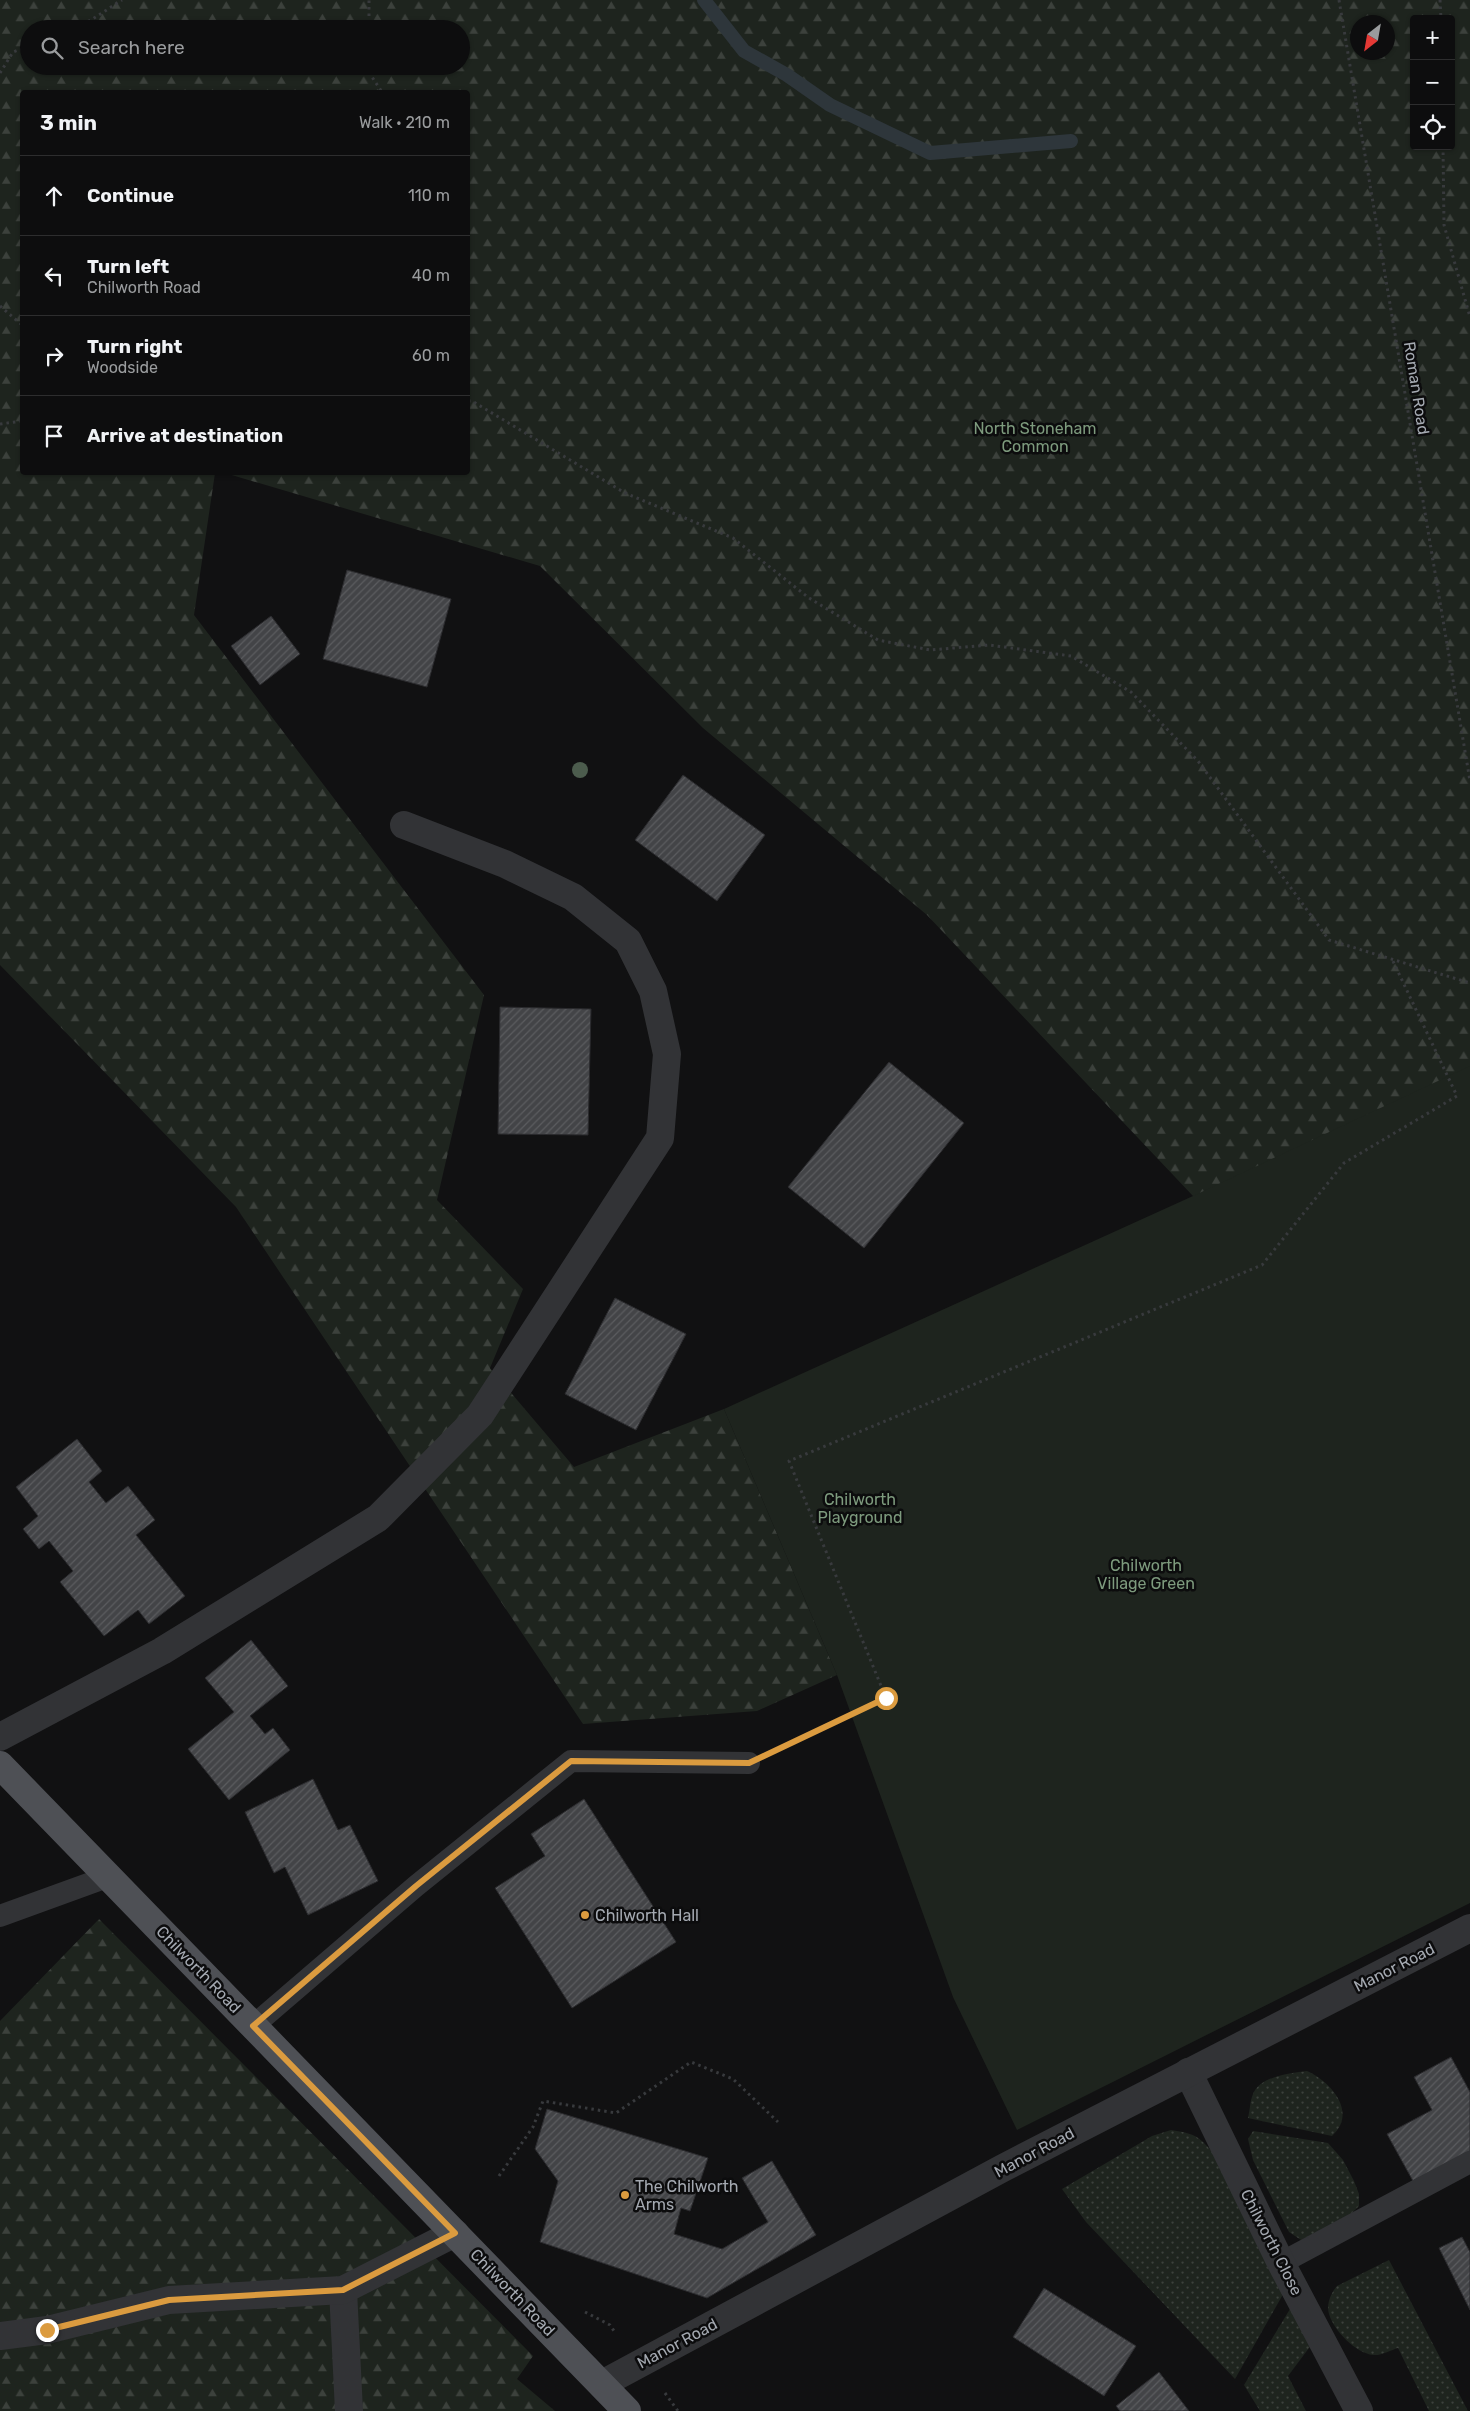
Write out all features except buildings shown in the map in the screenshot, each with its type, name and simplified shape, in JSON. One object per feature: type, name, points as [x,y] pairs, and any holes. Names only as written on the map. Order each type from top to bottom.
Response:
[{"type":"main road","name":"Chilworth Road","points":[[0,1765],[110,1876],[627,2411]]},
{"type":"street","points":[[0,1737],[162,1651],[378,1518],[480,1415],[660,1138],[667,1054],[653,991],[628,941],[573,897],[505,864],[404,825]]},
{"type":"street","name":"Manor Road","points":[[602,2384],[994,2173],[1470,1928]]},
{"type":"street","name":"Chilworth Close","points":[[1188,2072],[1281,2263],[1359,2411]]},
{"type":"street","points":[[0,2336],[47,2330],[169,2300],[343,2290],[455,2233]]},
{"type":"street","points":[[343,2290],[349,2411]]},
{"type":"lane","points":[[253,2026],[416,1886],[571,1761],[749,1763]]},
{"type":"lane","points":[[0,1916],[110,1876]]},
{"type":"lane","points":[[1281,2263],[1470,2162]]},
{"type":"path","points":[[91,20],[122,0]]},
{"type":"path","points":[[369,0],[369,20]]},
{"type":"path","name":"Roman Road","points":[[1339,0],[1470,781]]},
{"type":"path","points":[[1440,0],[1441,15]]},
{"type":"path","points":[[0,73],[13,52],[20,49]]},
{"type":"path","points":[[371,75],[381,90]]},
{"type":"path","points":[[1443,150],[1444,225],[1470,317]]},
{"type":"path","points":[[0,306],[20,323]]},
{"type":"path","points":[[470,401],[625,493],[733,538],[809,598],[878,640],[930,650],[989,645],[1071,656],[1131,692],[1198,761],[1329,940],[1470,983]]},
{"type":"path","points":[[0,424],[20,421]]},
{"type":"path","points":[[749,1763],[886,1698],[789,1462],[1262,1265],[1344,1163],[1457,1096],[1392,959]]},
{"type":"path","points":[[499,2176],[533,2127],[543,2101],[616,2113],[691,2062],[733,2079],[778,2122]]},
{"type":"path","points":[[673,2403],[678,2411]]},
{"type":"green space","name":"North Stoneham Common","points":[[0,0],[1470,0],[1470,1654],[1394,1443],[1193,1196],[927,915],[703,728],[540,566],[232,475],[470,475],[470,90],[20,90],[20,475],[215,475],[194,615],[484,995],[437,1200],[523,1289],[490,1368],[574,1467],[724,1409],[837,1675],[757,1711],[583,1724],[236,1207],[0,965]]},
{"type":"green space","name":"Chilworth Village Green","points":[[1470,1066],[1470,1903],[1017,2130],[953,1997],[837,1675],[724,1409],[1193,1196]]},
{"type":"green space","points":[[99,1919],[533,2356],[517,2379],[555,2411],[0,2411],[0,2021]]},
{"type":"green space","points":[[1307,2071],[1325,2082],[1338,2099],[1342,2108],[1339,2127],[1332,2136],[1248,2118],[1253,2094],[1262,2083],[1277,2076]]},
{"type":"green space","points":[[1171,2130],[1188,2133],[1196,2137],[1216,2157],[1250,2212],[1286,2289],[1235,2379],[1086,2222],[1062,2189],[1152,2136]]},
{"type":"green space","points":[[1253,2131],[1328,2143],[1343,2160],[1354,2181],[1359,2194],[1359,2206],[1348,2217],[1301,2240],[1289,2232],[1253,2160],[1248,2139]]},
{"type":"green space","points":[[1389,2260],[1468,2411],[1429,2411],[1398,2348],[1379,2355],[1366,2353],[1346,2340],[1332,2321],[1328,2310],[1329,2303],[1331,2295],[1337,2286]]},
{"type":"green space","points":[[1294,2306],[1315,2340],[1288,2376],[1306,2411],[1260,2411],[1244,2385],[1290,2309]]},
{"type":"waterway","points":[[704,0],[744,51],[787,75],[830,105],[930,153],[1071,141]]},
{"type":"place","name":"Chilworth Hall","points":[[585,1915]]},
{"type":"place","name":"The Chilworth Arms","points":[[625,2195]]},
{"type":"route","points":[[47,2330],[169,2300],[343,2290],[455,2233],[253,2026],[416,1886],[571,1761],[749,1763],[886,1698]]},
{"type":"park label","name":"Chilworth Playground","points":[[860,1508]]}]
